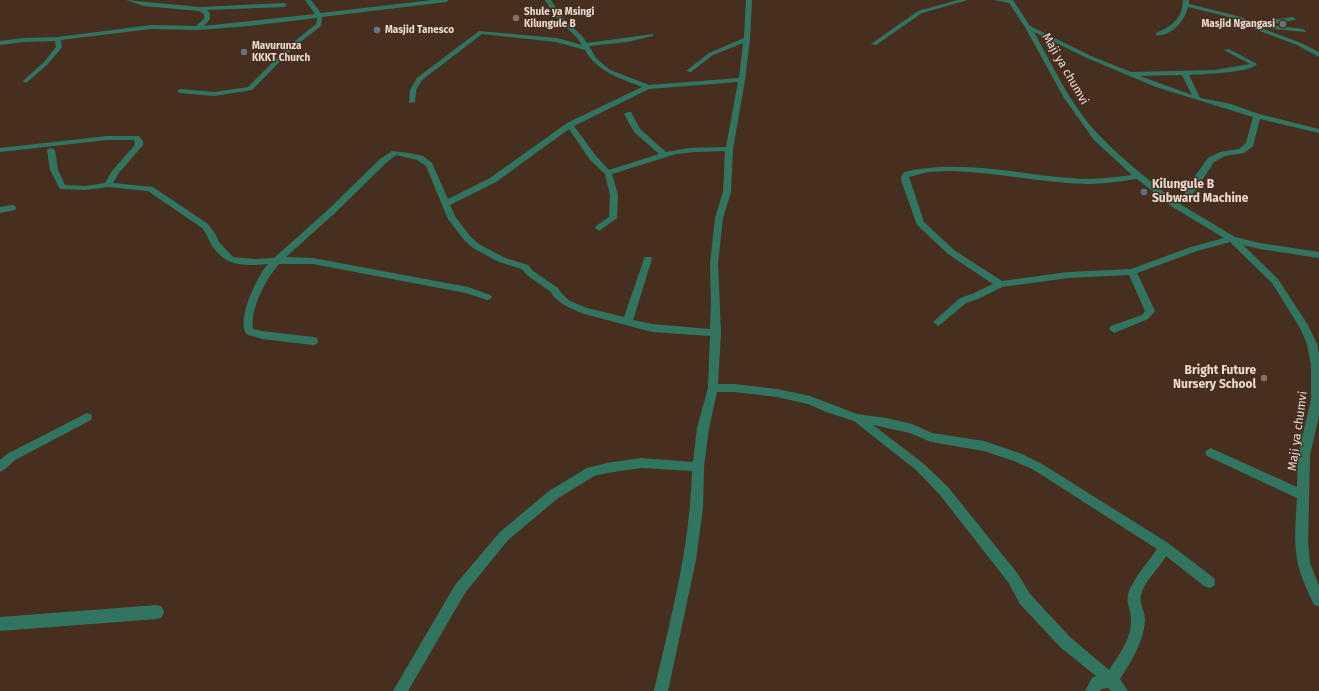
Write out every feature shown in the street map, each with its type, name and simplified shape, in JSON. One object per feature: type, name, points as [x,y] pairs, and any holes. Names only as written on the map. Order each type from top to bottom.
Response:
[{"type":"street","points":[[129,0],[144,4],[200,9],[284,5]]},
{"type":"street","points":[[180,91],[220,93],[250,89],[292,46],[317,27],[320,22],[319,16],[314,6],[308,0]]},
{"type":"street","points":[[0,43],[24,40],[58,39],[151,27],[198,28],[249,24],[446,0]]},
{"type":"street","points":[[548,0],[558,16],[580,37],[590,56],[608,71],[648,87]]},
{"type":"street","points":[[661,691],[690,560],[697,507],[698,467],[702,428],[713,388],[716,333],[714,263],[719,218],[727,192],[729,149],[742,80],[747,39],[749,0]]},
{"type":"street","points":[[874,44],[920,12],[965,0]]},
{"type":"street","points":[[997,0],[1010,0]]},
{"type":"street","name":"Maji ya chumvi","points":[[1010,0],[1028,27],[1066,97],[1097,138],[1174,204],[1232,239],[1275,281],[1305,328],[1312,344],[1316,365],[1317,415],[1304,455],[1302,542],[1304,563],[1309,580],[1319,600]]},
{"type":"street","points":[[1158,34],[1176,26],[1184,14],[1186,3],[1235,16],[1254,27],[1299,44],[1319,55]]},
{"type":"street","points":[[198,28],[207,19],[207,14],[200,9]]},
{"type":"street","points":[[1266,26],[1267,23],[1274,20],[1293,19]]},
{"type":"street","points":[[1254,27],[1266,26],[1303,31]]},
{"type":"street","points":[[1028,27],[1129,74],[1197,100],[1228,106],[1257,116],[1319,131]]},
{"type":"street","points":[[411,102],[413,90],[419,79],[479,32],[489,31],[557,40],[586,47],[651,35]]},
{"type":"street","points":[[557,40],[580,37]]},
{"type":"street","points":[[26,82],[46,63],[59,47],[58,39]]},
{"type":"street","points":[[689,71],[711,54],[747,39]]},
{"type":"street","points":[[1129,74],[1227,71],[1252,66],[1254,64],[1227,50]]},
{"type":"street","points":[[1185,73],[1197,100]]},
{"type":"street","points":[[447,203],[493,180],[570,125],[648,87],[742,80]]},
{"type":"street","points":[[628,114],[637,130],[665,155]]},
{"type":"street","points":[[1174,204],[1188,195],[1197,179],[1211,160],[1223,154],[1241,151],[1250,144],[1257,116]]},
{"type":"street","points":[[570,125],[581,138],[602,170],[608,173],[613,182],[613,218],[599,228]]},
{"type":"street","points":[[0,156],[3,150],[107,138],[136,138],[139,140],[139,145],[131,157],[120,165],[113,174],[108,185]]},
{"type":"street","points":[[608,173],[629,165],[665,155],[692,150],[729,149]]},
{"type":"street","points":[[51,150],[53,169],[56,178],[63,187],[76,189],[108,185],[150,189],[188,216],[200,222],[212,235],[215,243],[230,259],[254,262],[313,261],[468,290],[487,297]]},
{"type":"street","points":[[313,341],[262,335],[251,332],[248,329],[249,316],[256,293],[267,272],[276,261],[333,210],[382,161],[395,153],[415,156],[429,165],[447,203],[452,219],[468,239],[482,250],[512,264],[525,267],[530,273],[555,290],[557,295],[562,300],[574,306],[627,322],[668,330],[716,333]]},
{"type":"street","points":[[1000,284],[951,252],[920,224],[906,183],[905,177],[907,174],[944,169],[973,170],[1082,181],[1112,180],[1140,176]]},
{"type":"street","points":[[0,210],[12,208]]},
{"type":"street","points":[[938,322],[963,300],[975,297],[1000,284],[1068,275],[1132,272],[1194,249],[1232,239],[1260,246],[1319,255]]},
{"type":"street","points":[[627,322],[648,259]]},
{"type":"street","points":[[1114,329],[1146,317],[1150,311],[1132,272]]},
{"type":"street","points":[[713,388],[734,388],[804,398],[857,418],[886,422],[912,429],[931,437],[984,446],[1018,457],[1054,476],[1164,547],[1209,582]]},
{"type":"street","points":[[0,468],[10,457],[87,417]]},
{"type":"street","points":[[857,418],[920,467],[944,491],[1013,578],[1024,599],[1065,642],[1111,680],[1121,691]]},
{"type":"street","points":[[1211,453],[1304,495]]},
{"type":"street","points":[[400,691],[460,589],[504,536],[553,495],[591,472],[607,468],[641,463],[698,467]]},
{"type":"street","points":[[1092,691],[1097,683],[1111,680],[1128,654],[1135,638],[1138,619],[1134,604],[1136,590],[1144,576],[1160,557],[1164,547]]},
{"type":"street","points":[[2,622],[157,612]]},
{"type":"place","name":"Shule ya Msingi Kilungule B","points":[[516,18]]},
{"type":"place","name":"Masjid Ngangasi","points":[[1283,24]]},
{"type":"place","name":"Masjid Tanesco","points":[[377,30]]},
{"type":"place","name":"Mavurunza KKKT Church","points":[[244,52]]},
{"type":"place","name":"Kilungule B Subward Machine","points":[[1144,192]]},
{"type":"place","name":"Bright Future Nursery School","points":[[1264,378]]}]
